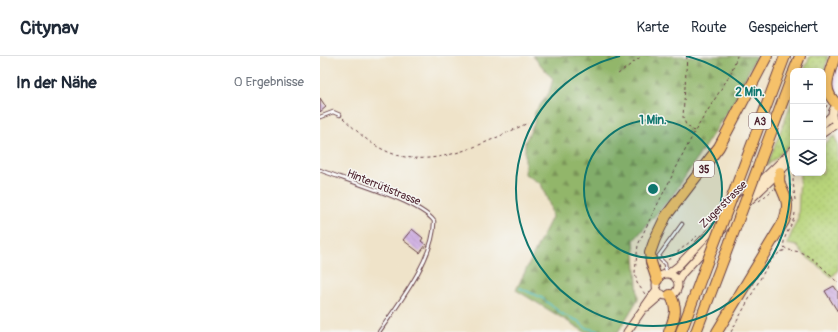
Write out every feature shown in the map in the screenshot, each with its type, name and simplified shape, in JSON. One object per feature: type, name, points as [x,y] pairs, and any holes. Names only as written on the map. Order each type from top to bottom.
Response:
[{"type":"highway","name":"35","points":[[663,284],[650,255],[660,228],[666,216],[719,147],[767,56]]},
{"type":"highway","name":"A3","points":[[681,332],[785,56]]},
{"type":"highway","points":[[795,68],[800,56]]},
{"type":"highway","points":[[835,56],[827,87],[836,103]]},
{"type":"highway","name":"A3","points":[[696,332],[790,82]]},
{"type":"highway","points":[[717,332],[784,221],[788,202],[780,185],[780,172]]},
{"type":"highway","points":[[663,284],[676,308],[669,332]]},
{"type":"main road","points":[[826,121],[832,115],[836,103]]},
{"type":"main road","points":[[826,131],[837,124],[832,115]]},
{"type":"main road","name":"Zugerstrasse","points":[[645,308],[649,300],[678,266],[738,203],[790,153]]},
{"type":"main road","name":"Zugerstrasse","points":[[663,284],[676,292],[678,281],[682,274],[704,249],[790,162]]},
{"type":"main road","points":[[663,284],[674,276],[678,281]]},
{"type":"main road","name":"Zugerstrasse","points":[[627,332],[663,284]]},
{"type":"lane","points":[[320,117],[333,112],[340,115]]},
{"type":"lane","name":"Hinterrütistrasse","points":[[320,170],[411,205],[429,215],[434,221],[431,240],[420,270],[379,332]]},
{"type":"lane","points":[[663,284],[666,264],[658,257],[682,224]]},
{"type":"path","points":[[618,74],[642,56]]},
{"type":"path","points":[[687,56],[683,117],[686,125],[695,131]]},
{"type":"path","points":[[649,300],[637,283],[635,261],[638,245],[648,222],[695,131],[731,73],[737,56]]},
{"type":"path","points":[[826,113],[836,103]]},
{"type":"path","points":[[340,115],[361,135],[382,149],[401,157],[419,159],[433,158],[455,153],[486,143],[528,123]]},
{"type":"path","points":[[795,176],[793,187],[795,201]]},
{"type":"path","points":[[754,204],[780,185],[787,183],[793,187]]},
{"type":"path","points":[[787,250],[784,242],[794,219],[795,207]]},
{"type":"path","points":[[731,332],[770,261],[780,252],[787,250],[802,253],[810,258],[838,283]]},
{"type":"shaded area","points":[[838,62],[838,99],[831,89]]},
{"type":"green space","points":[[533,56],[756,56],[733,103],[675,192],[634,240],[638,299],[618,332],[585,332],[516,290],[552,217],[550,206],[541,184],[525,174],[525,142],[534,124],[535,112],[549,93],[553,79]]},
{"type":"green space","points":[[810,56],[828,56],[825,68],[805,68]]},
{"type":"green space","points":[[790,107],[790,145],[767,166]]},
{"type":"green space","points":[[834,136],[838,145],[838,270],[832,277],[802,253],[797,246],[787,244],[798,218],[800,176],[826,176],[826,143]]},
{"type":"building","points":[[320,98],[326,107],[320,112]]},
{"type":"building","points":[[412,229],[423,238],[421,241],[426,245],[420,253],[403,240]]},
{"type":"building","points":[[834,286],[838,292],[838,312],[825,291]]},
{"type":"waterway","points":[[520,288],[542,298],[562,314],[578,321],[586,328],[603,332]]}]
